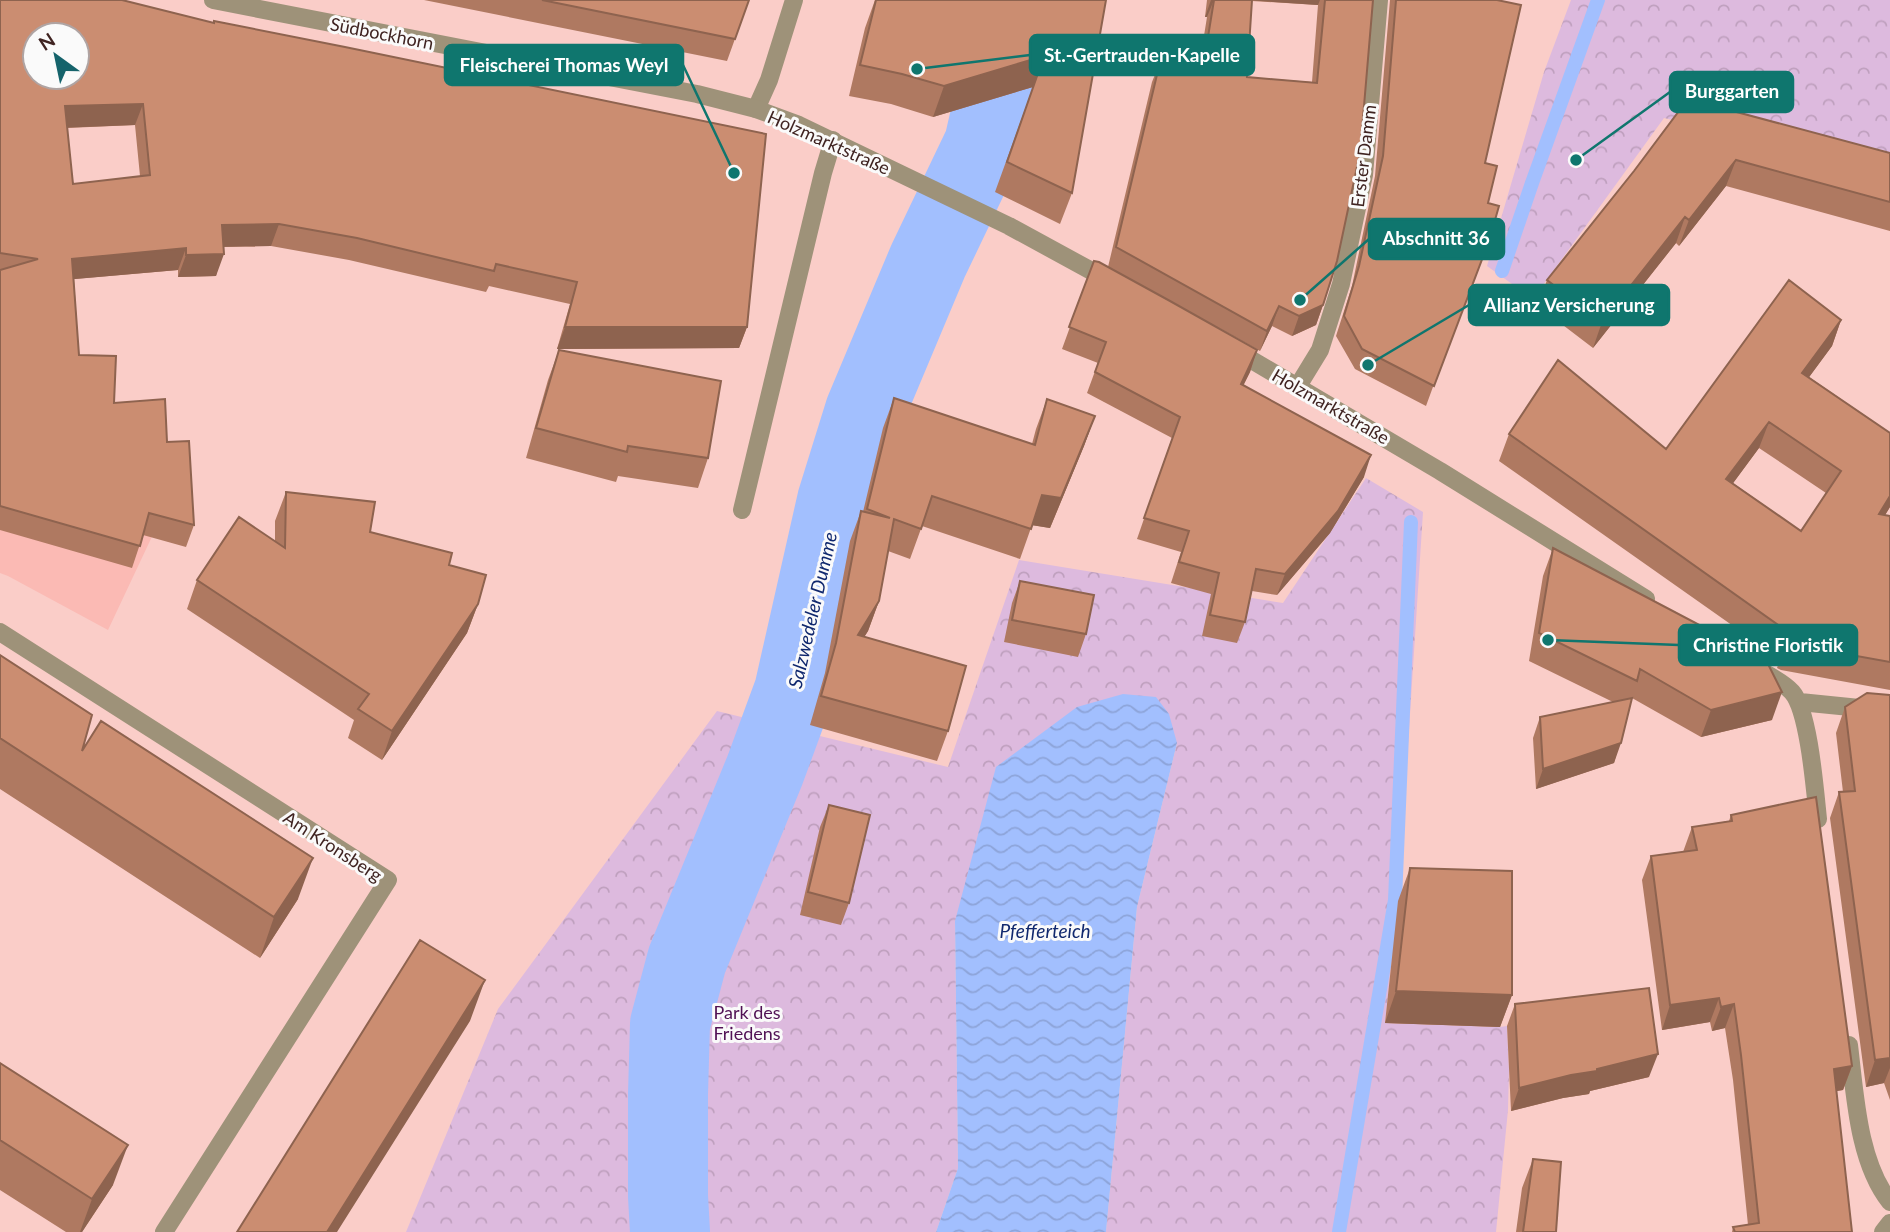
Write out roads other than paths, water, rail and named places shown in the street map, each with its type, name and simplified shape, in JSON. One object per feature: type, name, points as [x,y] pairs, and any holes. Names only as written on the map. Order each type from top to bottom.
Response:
[{"type":"street","name":"Südbockhorn","points":[[213,0],[697,94],[756,109]]},
{"type":"street","points":[[756,109],[769,80],[794,0]]},
{"type":"street","name":"Erster Damm","points":[[1298,386],[1320,350],[1341,284],[1364,175],[1379,0]]},
{"type":"street","name":"Holzmarktstraße","points":[[756,109],[799,125],[1009,226],[1119,286]]},
{"type":"street","points":[[742,510],[833,141]]},
{"type":"street","name":"Holzmarktstraße","points":[[1216,339],[1440,471],[1665,611]]},
{"type":"street","name":"Am Kronsberg","points":[[0,632],[388,880],[164,1232]]},
{"type":"street","points":[[1736,655],[1788,688],[1800,702],[1821,838]]},
{"type":"street","points":[[1800,702],[1890,711]]},
{"type":"street","points":[[1847,1029],[1865,1149],[1874,1176],[1890,1202]]},
{"type":"street","points":[[1883,1232],[1890,1223]]},
{"type":"water","name":"Pfefferteich","points":[[1123,694],[1156,697],[1169,714],[1177,743],[1137,907],[1106,1232],[936,1232],[958,1168],[955,921],[996,767],[1077,707]]},
{"type":"waterway","name":"Salzwedeler Dumme","points":[[670,1232],[670,1024],[687,960],[765,770],[794,691],[837,501],[865,411],[928,261],[984,144],[1017,0]]},
{"type":"waterway","points":[[1502,271],[1598,0]]},
{"type":"waterway","points":[[1339,1232],[1395,900],[1411,522]]},
{"type":"place","name":"St.-Gertrauden-Kapelle","points":[[917,69]]},
{"type":"place","name":"Burggarten","points":[[1576,160]]},
{"type":"place","name":"Fleischerei Thomas Weyl","points":[[734,173]]},
{"type":"place","name":"Abschnitt 36","points":[[1300,300]]},
{"type":"place","name":"Allianz Versicherung","points":[[1368,365]]},
{"type":"place","name":"Christine Floristik","points":[[1548,640]]},
{"type":"park label","name":"Park des Friedens","points":[[747,1022]]}]
